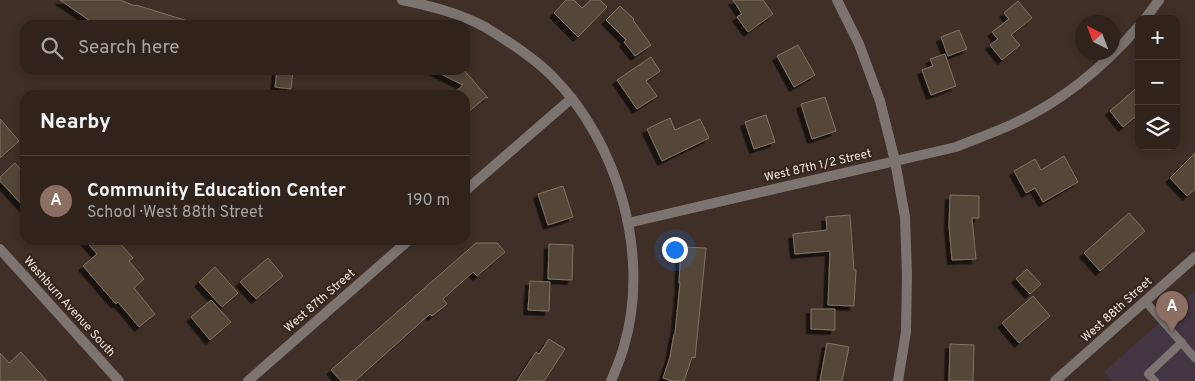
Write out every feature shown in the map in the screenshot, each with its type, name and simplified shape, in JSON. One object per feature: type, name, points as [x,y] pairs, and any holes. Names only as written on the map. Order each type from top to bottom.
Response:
[{"type":"street","points":[[402,0],[444,10],[468,20]]},
{"type":"street","points":[[837,0],[859,44],[880,101],[895,161],[905,218],[906,332],[898,381]]},
{"type":"street","points":[[1147,15],[1159,0]]},
{"type":"street","points":[[470,21],[484,27],[518,48],[551,75],[572,98],[602,143],[617,182],[628,223],[634,264],[632,305],[625,345],[611,381]]},
{"type":"street","name":"West 87th 1/2 Street","points":[[628,223],[956,147],[1008,127],[1055,100],[1099,67],[1135,30]]},
{"type":"street","points":[[470,187],[572,98]]},
{"type":"street","name":"West 87th Street","points":[[248,381],[403,245]]},
{"type":"street","name":"Washburn Avenue South","points":[[0,249],[119,381]]},
{"type":"street","name":"West 88th Street","points":[[1055,381],[1195,257]]},
{"type":"lane","points":[[1145,301],[1194,353]]},
{"type":"lane","points":[[1155,381],[1148,374],[1182,342]]},
{"type":"shaded area","points":[[1195,291],[1195,381],[1112,381],[1104,372]]},
{"type":"building","points":[[60,0],[120,0],[185,20],[89,20]]},
{"type":"building","points":[[566,0],[574,0],[582,8],[591,0],[600,0],[607,7],[578,37],[554,13]]},
{"type":"building","points":[[733,0],[763,0],[773,14],[748,32],[737,17],[742,14]]},
{"type":"building","points":[[1018,1],[1032,18],[1011,35],[1020,45],[1002,60],[990,45],[998,39],[992,32],[1009,19],[1004,13]]},
{"type":"building","points":[[620,6],[634,19],[651,45],[635,56],[624,42],[626,40],[606,20]]},
{"type":"building","points":[[959,30],[967,49],[948,56],[941,37]]},
{"type":"building","points":[[798,45],[815,75],[794,87],[777,56]]},
{"type":"building","points":[[945,54],[956,86],[931,95],[922,70],[933,66],[930,59]]},
{"type":"building","points":[[651,57],[660,71],[646,81],[657,96],[637,109],[617,80]]},
{"type":"building","points":[[276,75],[292,75],[291,89],[275,87]]},
{"type":"building","points":[[443,75],[468,75],[488,98],[486,97],[470,111],[470,90],[458,90],[463,85]]},
{"type":"building","points":[[1135,89],[1135,117],[1123,127],[1110,111]]},
{"type":"building","points":[[825,97],[836,131],[812,139],[801,104]]},
{"type":"building","points":[[766,115],[775,142],[754,149],[745,122]]},
{"type":"building","points":[[670,118],[675,130],[700,119],[709,138],[662,161],[647,129]]},
{"type":"building","points":[[0,119],[19,141],[0,158]]},
{"type":"building","points":[[1195,153],[1195,189],[1187,196],[1170,178]]},
{"type":"building","points":[[1064,156],[1078,182],[1043,202],[1035,188],[1026,193],[1014,171],[1035,159],[1041,170]]},
{"type":"building","points":[[15,163],[20,168],[20,203],[0,181],[0,177]]},
{"type":"building","points":[[563,186],[573,217],[548,225],[538,194]]},
{"type":"building","points":[[950,195],[979,196],[979,218],[972,218],[976,259],[952,260],[949,226]]},
{"type":"building","points":[[1129,213],[1145,231],[1100,271],[1084,253]]},
{"type":"building","points":[[850,215],[854,270],[856,270],[854,306],[828,305],[830,251],[795,254],[793,234],[827,230],[826,217]]},
{"type":"building","points":[[476,243],[497,243],[505,252],[477,276],[473,272],[443,299],[447,304],[432,316],[430,314],[355,381],[341,381],[331,370]]},
{"type":"building","points":[[549,244],[573,245],[572,280],[548,279]]},
{"type":"building","points":[[89,245],[121,245],[133,258],[129,261],[144,279],[134,288],[155,314],[139,327],[83,266],[97,254]]},
{"type":"building","points":[[681,247],[706,248],[695,358],[692,357],[684,381],[672,381],[663,378],[675,334]]},
{"type":"building","points":[[268,258],[283,276],[256,299],[240,282]]},
{"type":"building","points":[[215,267],[238,293],[222,307],[199,282]]},
{"type":"building","points":[[1027,269],[1041,284],[1030,294],[1016,279]]},
{"type":"building","points":[[530,281],[550,282],[549,311],[528,310]]},
{"type":"building","points":[[1033,296],[1050,316],[1019,343],[1002,323]]},
{"type":"building","points":[[211,300],[231,322],[210,340],[191,317]]},
{"type":"building","points":[[811,309],[835,309],[835,330],[811,329]]},
{"type":"building","points":[[549,339],[565,349],[544,381],[517,381],[536,352],[539,354]]},
{"type":"building","points":[[827,343],[849,347],[842,381],[820,381]]},
{"type":"building","points":[[950,344],[974,345],[973,381],[949,381]]},
{"type":"building","points":[[21,352],[47,381],[0,381],[0,353],[9,363]]},
{"type":"place","name":"Community Education Center","points":[[1172,332]]}]
